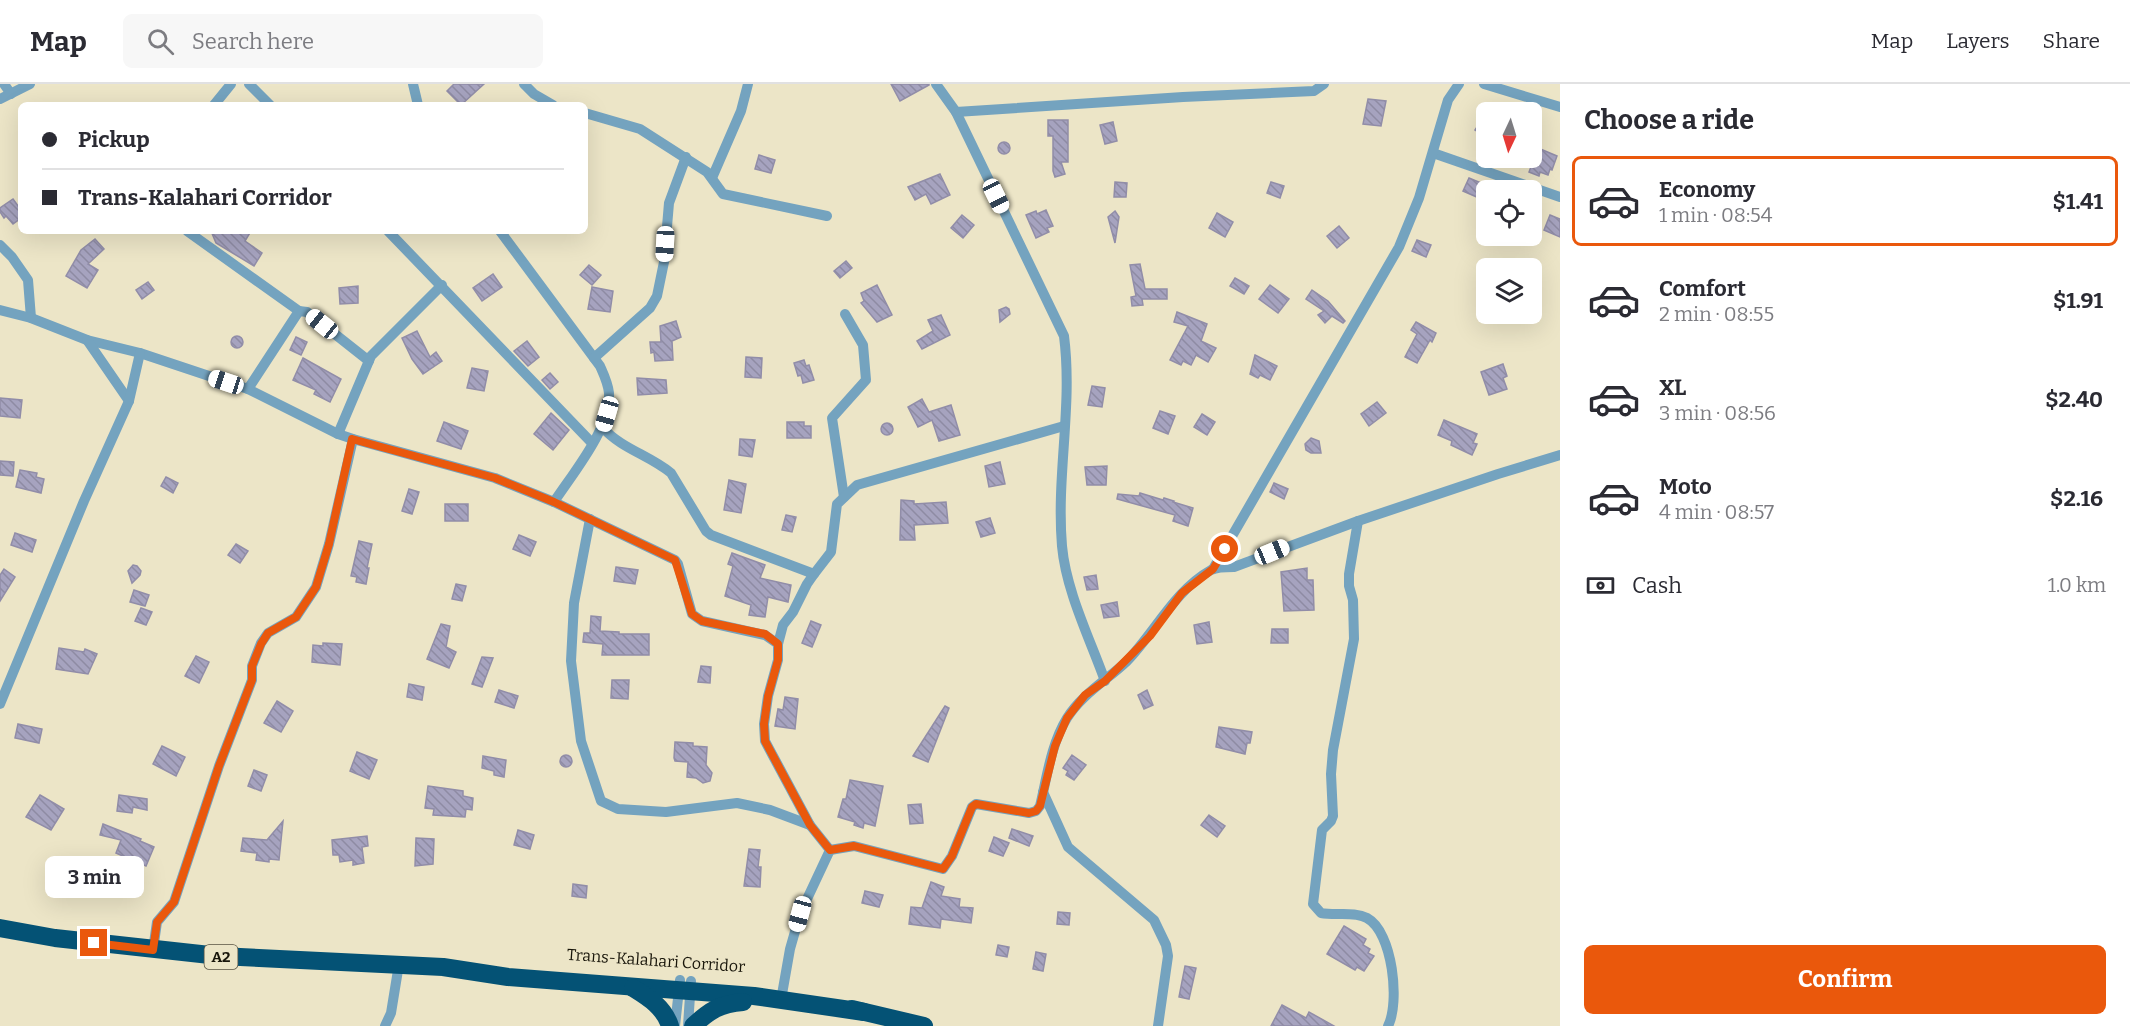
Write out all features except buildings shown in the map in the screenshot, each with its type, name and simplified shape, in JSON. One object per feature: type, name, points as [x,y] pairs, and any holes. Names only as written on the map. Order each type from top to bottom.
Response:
[{"type":"highway","name":"Trans-Kalahari Corridor","points":[[0,928],[55,938],[219,956],[443,967],[507,967],[782,996],[924,1026]]},
{"type":"highway","name":"Trans-Kalahari Corridor","points":[[443,967],[508,977],[631,987],[685,986]]},
{"type":"highway","points":[[631,987],[664,1012],[670,1026]]},
{"type":"highway","points":[[693,1026],[710,1011],[729,1003],[782,996]]},
{"type":"street","points":[[4,84],[11,94]]},
{"type":"street","points":[[0,99],[30,84]]},
{"type":"street","points":[[216,102],[231,84]]},
{"type":"street","points":[[249,84],[267,102]]},
{"type":"street","points":[[413,84],[417,102]]},
{"type":"street","points":[[524,84],[534,94],[548,102]]},
{"type":"street","points":[[712,178],[741,111],[748,84]]},
{"type":"street","points":[[936,84],[957,112],[1064,336],[1068,366],[1061,499],[1062,547],[1069,584],[1105,681]]},
{"type":"street","points":[[957,112],[1314,91],[1324,84]]},
{"type":"street","points":[[830,850],[854,846],[943,869],[952,856],[972,807],[976,804],[1029,813],[1036,811],[1040,806],[1055,746],[1067,718],[1085,695],[1105,681],[1150,636],[1182,593],[1213,569],[1399,247],[1419,198],[1448,100],[1459,84]]},
{"type":"street","points":[[1484,84],[1560,106]]},
{"type":"street","points":[[588,114],[640,129],[707,172],[723,194],[826,216]]},
{"type":"street","points":[[1432,153],[1560,197]]},
{"type":"street","points":[[594,358],[650,308],[657,296],[664,262],[669,203],[686,157]]},
{"type":"street","points":[[191,234],[299,311],[307,312],[369,361]]},
{"type":"street","points":[[391,234],[592,443]]},
{"type":"street","points":[[502,234],[594,358],[604,375],[609,394],[603,428],[554,502]]},
{"type":"street","points":[[0,245],[12,257],[28,280],[32,318]]},
{"type":"street","points":[[338,434],[374,352],[442,285]]},
{"type":"street","points":[[0,310],[32,318],[87,340],[140,353],[248,389],[352,439],[495,478],[554,502],[675,560],[692,614],[696,618],[765,634],[778,644]]},
{"type":"street","points":[[248,389],[299,311]]},
{"type":"street","points":[[844,497],[832,418],[866,380],[863,345],[845,314]]},
{"type":"street","points":[[87,340],[129,401]]},
{"type":"street","points":[[0,704],[84,501],[129,401],[140,353]]},
{"type":"street","points":[[830,850],[810,825],[765,741],[764,724],[783,625],[814,574],[831,552],[837,504],[857,485],[1065,426]]},
{"type":"street","points":[[603,428],[614,440],[671,472],[706,531],[711,535],[814,574]]},
{"type":"street","points":[[153,950],[157,922],[174,902],[219,766],[252,680],[255,655],[268,633],[296,617],[316,587],[329,544],[352,439]]},
{"type":"street","points":[[1213,569],[1234,567],[1358,521],[1560,455]]},
{"type":"street","points":[[590,519],[574,603],[571,661],[581,741],[601,801],[618,809],[666,812],[737,803],[770,810],[810,825]]},
{"type":"street","points":[[1358,521],[1349,574],[1349,586],[1353,600],[1354,639],[1333,750],[1333,816],[1332,821],[1322,830],[1313,904],[1321,913],[1361,916],[1376,925],[1392,965],[1394,1010],[1388,1026]]},
{"type":"street","points":[[1043,792],[1068,847],[1146,913],[1160,930],[1167,945],[1168,956],[1158,1026]]},
{"type":"street","points":[[782,996],[790,949],[800,914],[830,850]]},
{"type":"street","points":[[385,1026],[390,1013],[399,964]]},
{"type":"street","points":[[675,1026],[685,986]]},
{"type":"street","points":[[685,986],[688,1026]]},
{"type":"route","points":[[94,943],[153,950],[157,922],[174,902],[219,766],[252,680],[255,655],[268,633],[296,617],[316,587],[329,544],[352,439],[495,478],[554,502],[675,560],[692,614],[696,618],[765,634],[778,644],[778,660],[768,696],[764,724],[765,741],[810,825],[830,850],[854,846],[943,869],[952,856],[972,807],[976,804],[982,803],[1029,813],[1036,811],[1040,806],[1055,746],[1067,718],[1085,695],[1128,660],[1150,636],[1182,593],[1213,569],[1225,549]]}]
